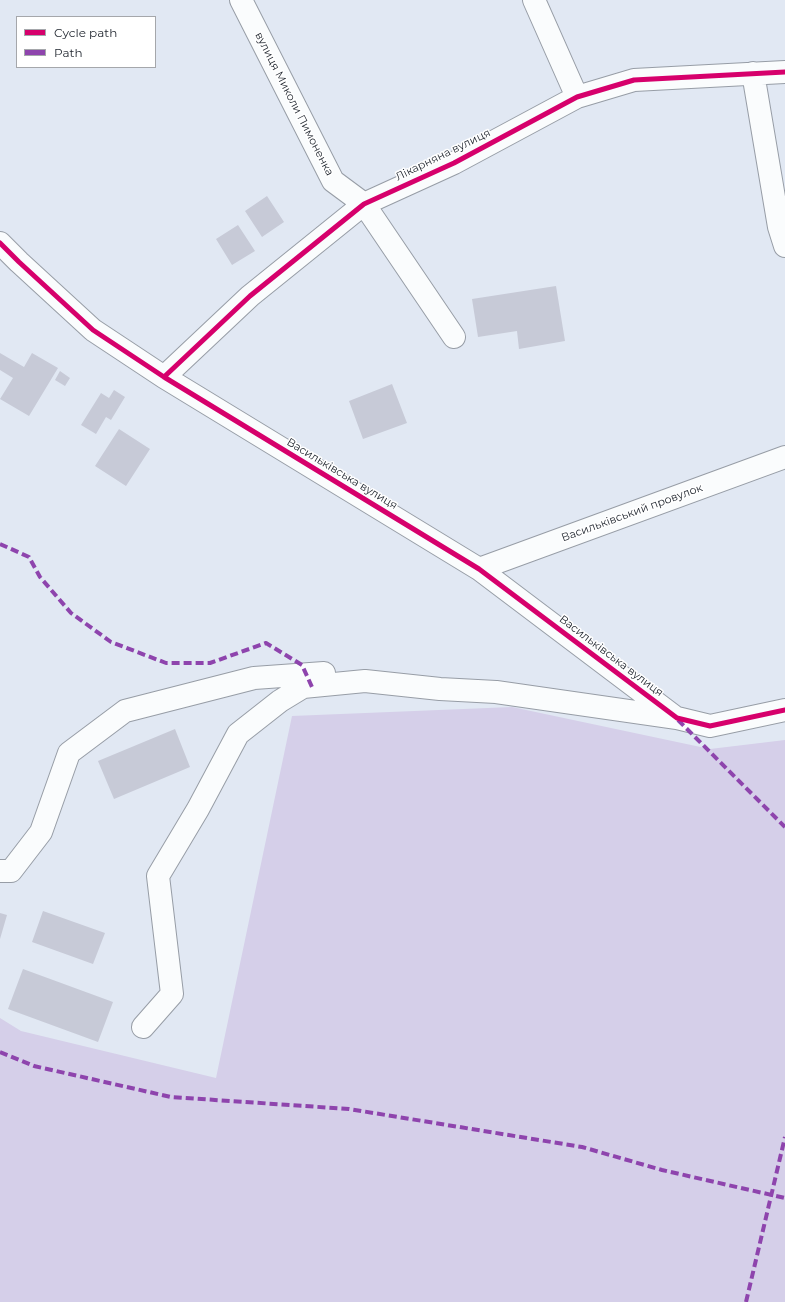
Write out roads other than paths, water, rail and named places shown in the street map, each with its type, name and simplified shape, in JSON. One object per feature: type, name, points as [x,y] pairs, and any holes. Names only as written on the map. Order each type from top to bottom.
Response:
[{"type":"street","name":"вулиця Миколи Пимоненка","points":[[242,0],[333,181],[364,204],[454,337]]},
{"type":"street","points":[[534,0],[577,97]]},
{"type":"street","name":"Лікарняна вулиця","points":[[164,377],[250,296],[364,204],[454,163],[577,97],[634,80],[785,72]]},
{"type":"street","points":[[753,73],[779,227],[785,246]]},
{"type":"street","name":"Васильківська вулиця","points":[[0,243],[93,330],[164,377],[479,569],[677,718]]},
{"type":"street","name":"Васильківський провулок","points":[[479,569],[785,457]]},
{"type":"street","points":[[0,870],[11,870],[41,832],[69,753],[125,711],[254,678],[332,672],[365,681],[440,689],[496,692],[677,718],[710,726],[785,710]]},
{"type":"street","points":[[143,1027],[172,994],[158,876],[198,809],[238,734],[280,701],[303,687],[365,681]]}]
